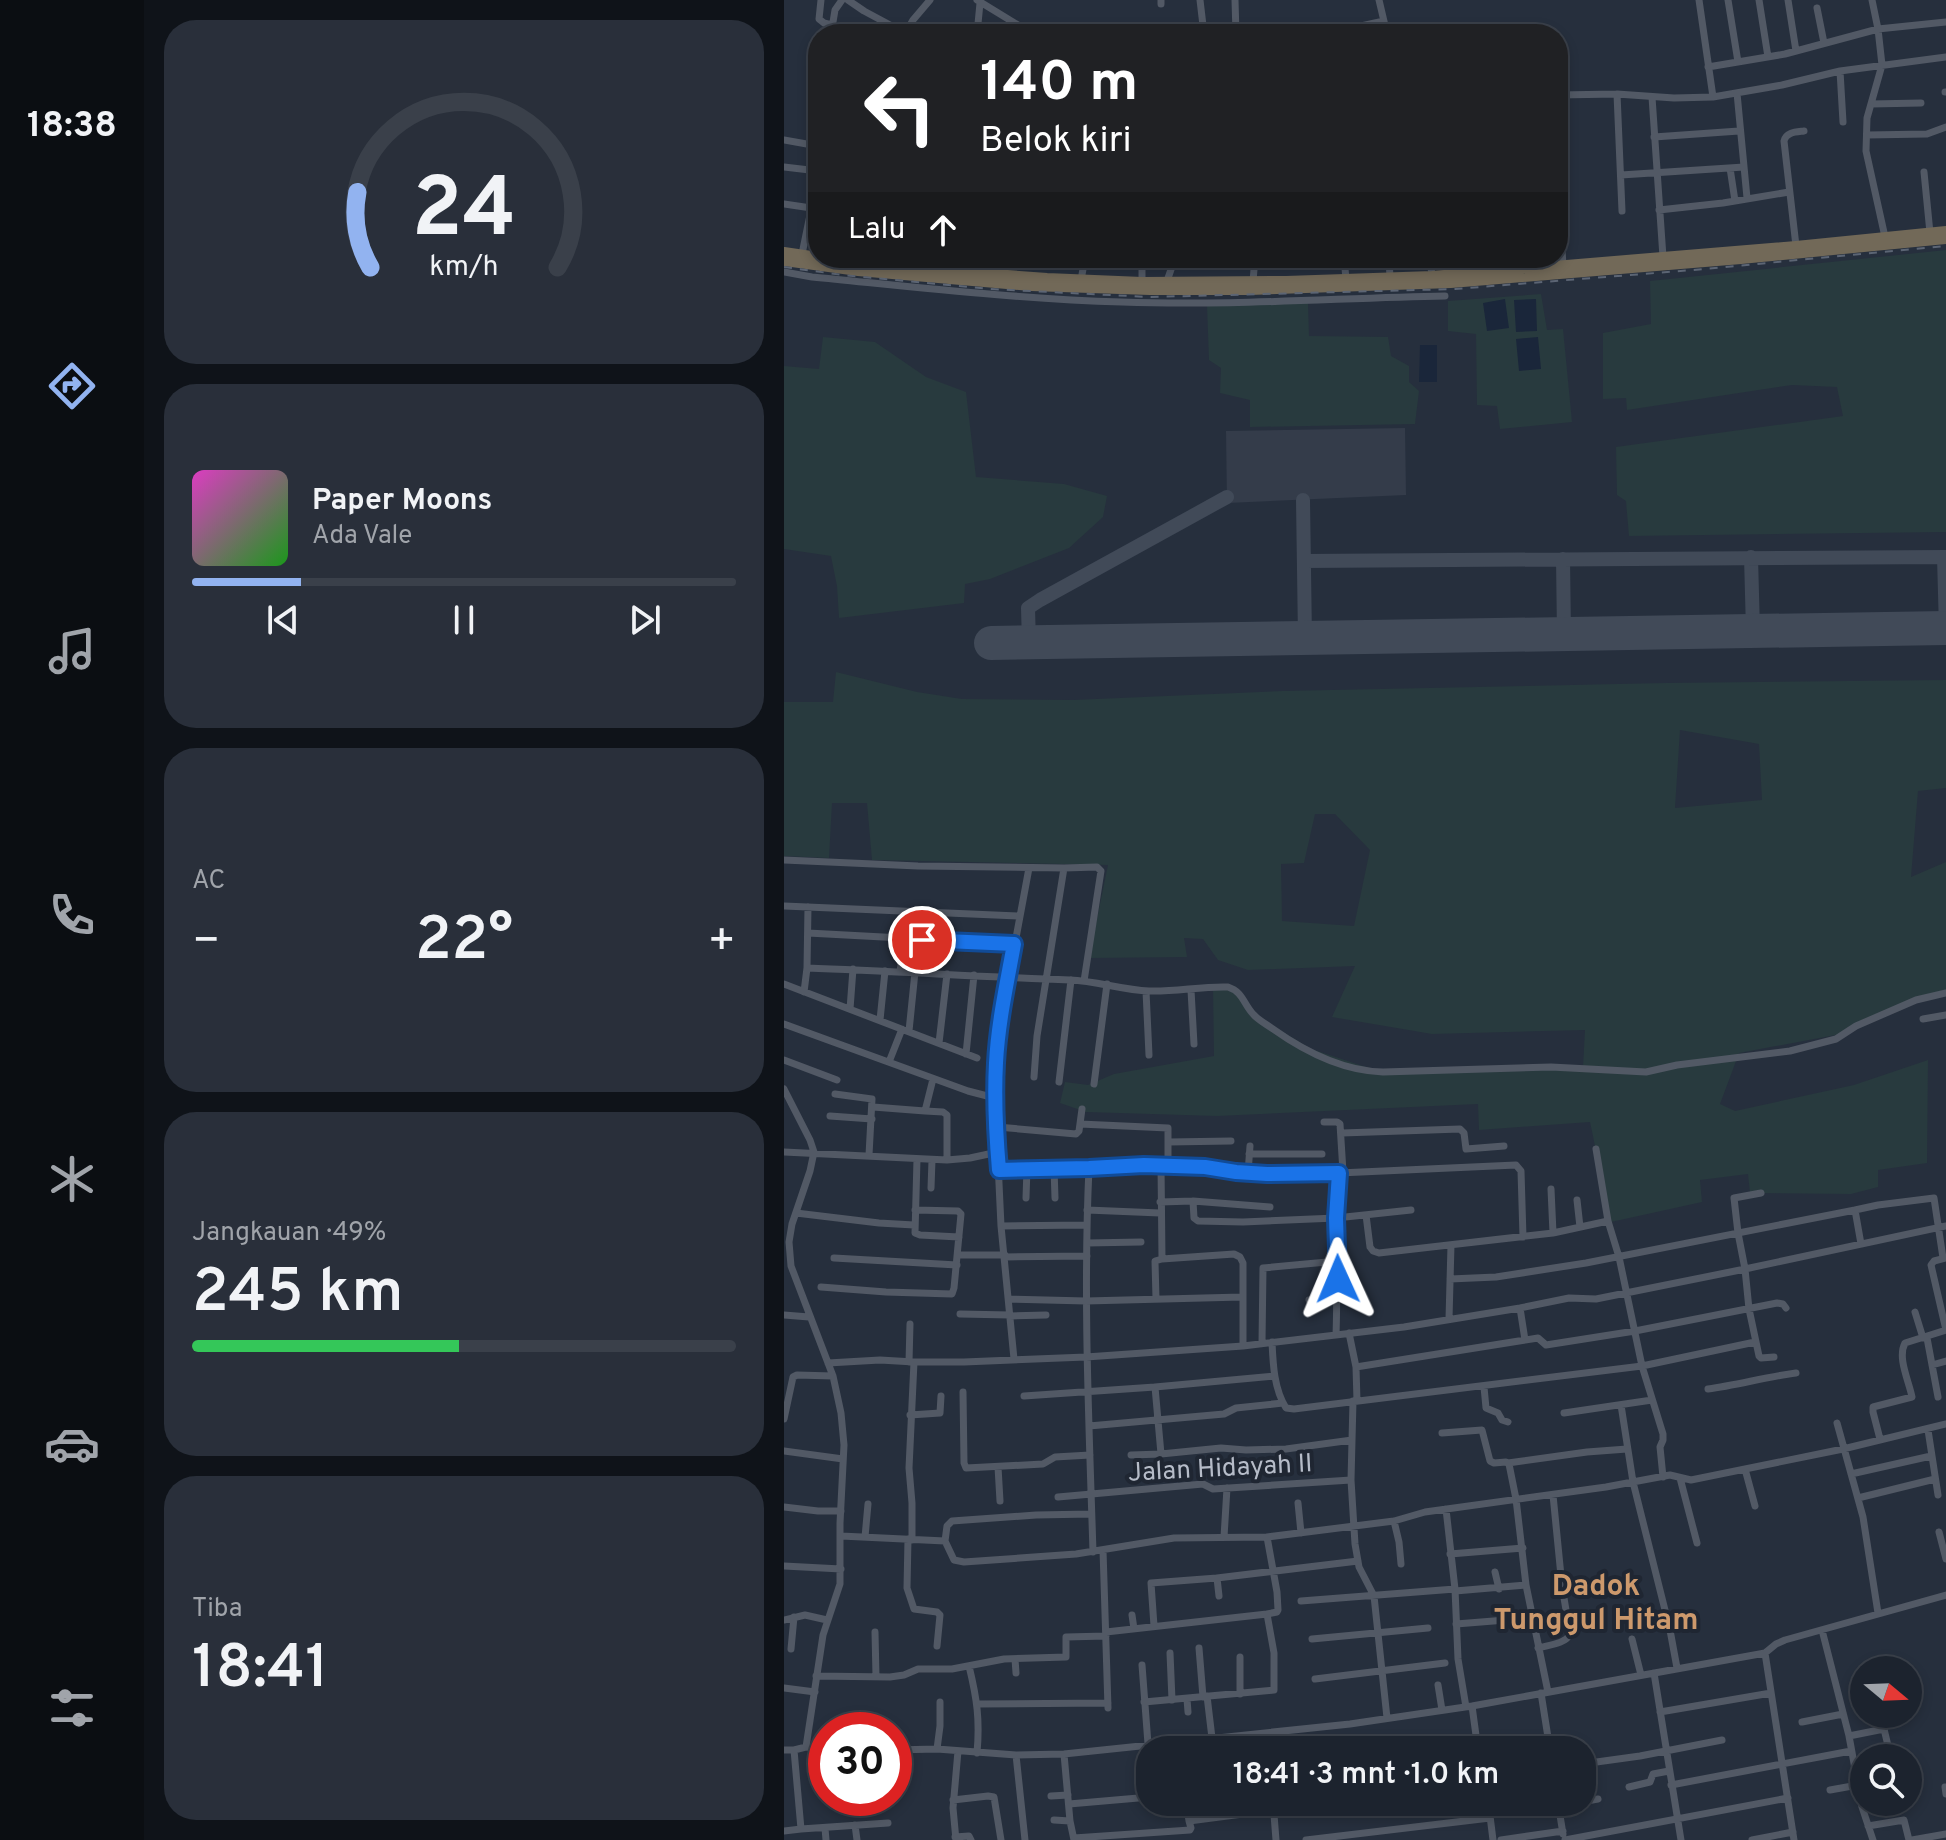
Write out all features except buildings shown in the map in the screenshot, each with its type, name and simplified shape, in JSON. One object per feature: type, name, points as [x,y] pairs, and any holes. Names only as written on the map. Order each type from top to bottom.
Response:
[{"type":"highway","points":[[935,268],[993,279],[1253,281],[1286,285],[1346,279],[1506,274],[1722,257],[1924,236],[1946,231]]},
{"type":"highway","points":[[1741,255],[1885,237],[1946,239]]},
{"type":"highway","points":[[784,252],[808,255]]},
{"type":"highway","points":[[1568,265],[1612,266],[1663,257],[1722,257]]},
{"type":"highway","points":[[784,261],[808,264]]},
{"type":"highway","points":[[836,268],[1150,290],[1451,283],[1544,268]]},
{"type":"street","points":[[821,0],[819,19],[825,24]]},
{"type":"street","points":[[833,24],[835,10],[845,0],[887,24]]},
{"type":"street","points":[[912,24],[930,0]]},
{"type":"street","points":[[1200,0],[1203,24]]},
{"type":"street","points":[[1235,0],[1236,24]]},
{"type":"street","points":[[1379,0],[1385,24]]},
{"type":"street","points":[[1699,0],[1713,97]]},
{"type":"street","points":[[1728,0],[1738,62]]},
{"type":"street","points":[[1759,0],[1768,57]]},
{"type":"street","points":[[1788,0],[1796,51]]},
{"type":"street","points":[[1872,0],[1882,65],[1867,118],[1866,151],[1885,237]]},
{"type":"street","points":[[979,1],[1009,24]]},
{"type":"street","points":[[978,24],[979,1]]},
{"type":"street","points":[[1817,8],[1824,43]]},
{"type":"street","points":[[1370,24],[1384,21]]},
{"type":"street","points":[[1708,67],[1796,51],[1878,29],[1946,22]]},
{"type":"street","points":[[1568,95],[1713,97],[1840,71],[1946,57]]},
{"type":"street","points":[[1840,71],[1843,122]]},
{"type":"street","points":[[1737,93],[1747,198]]},
{"type":"street","points":[[1617,94],[1622,211]]},
{"type":"street","points":[[1652,97],[1663,257]]},
{"type":"street","points":[[1871,104],[1921,103]]},
{"type":"street","points":[[1867,135],[1927,134],[1946,127]]},
{"type":"street","points":[[1654,137],[1739,131]]},
{"type":"street","points":[[1796,246],[1784,139],[1789,133],[1804,131]]},
{"type":"street","points":[[784,140],[808,144]]},
{"type":"street","points":[[784,167],[808,171]]},
{"type":"street","points":[[1621,175],[1744,167]]},
{"type":"street","points":[[1730,168],[1735,201]]},
{"type":"street","points":[[1924,172],[1924,236]]},
{"type":"street","points":[[1659,210],[1789,192]]},
{"type":"street","points":[[784,204],[808,207]]},
{"type":"street","points":[[802,254],[808,233]]},
{"type":"street","points":[[960,272],[961,268]]},
{"type":"street","points":[[1081,280],[1083,268]]},
{"type":"street","points":[[1142,268],[1142,282]]},
{"type":"street","points":[[1167,281],[1172,268]]},
{"type":"street","points":[[1253,281],[1254,268]]},
{"type":"street","points":[[1345,268],[1346,279]]},
{"type":"street","points":[[1390,268],[1390,278]]},
{"type":"street","points":[[1431,268],[1432,276]]},
{"type":"street","points":[[1465,268],[1466,274]]},
{"type":"street","points":[[784,272],[991,294],[1149,303],[1445,296]]},
{"type":"street","points":[[1149,303],[1150,290]]},
{"type":"street","points":[[784,860],[1029,868],[1097,867],[1101,871],[1084,981]]},
{"type":"street","points":[[1014,1359],[1001,1226],[995,1098],[1000,1024],[1029,868]]},
{"type":"street","points":[[1034,1077],[1045,980],[1064,868]]},
{"type":"street","points":[[784,906],[1020,916]]},
{"type":"street","points":[[804,992],[808,907]]},
{"type":"street","points":[[808,933],[1014,944]]},
{"type":"street","points":[[900,972],[904,939]]},
{"type":"street","points":[[807,968],[1071,980],[1146,991],[1236,989],[1253,1015],[1299,1047],[1358,1069],[1383,1072],[1528,1067],[1646,1072],[1677,1065],[1790,1051],[1836,1039],[1856,1026],[1916,1000],[1946,993]]},
{"type":"street","points":[[850,1009],[853,969]]},
{"type":"street","points":[[880,1020],[885,971]]},
{"type":"street","points":[[889,1062],[906,1030],[915,972]]},
{"type":"street","points":[[939,1043],[947,974]]},
{"type":"street","points":[[966,1054],[974,975]]},
{"type":"street","points":[[1059,1082],[1071,980]]},
{"type":"street","points":[[784,984],[977,1058]]},
{"type":"street","points":[[1094,1084],[1107,984]]},
{"type":"street","points":[[1191,990],[1194,1044]]},
{"type":"street","points":[[1146,991],[1149,1055]]},
{"type":"street","points":[[1923,1019],[1946,1015]]},
{"type":"street","points":[[784,1024],[933,1079],[995,1098]]},
{"type":"street","points":[[784,1060],[837,1080]]},
{"type":"street","points":[[925,1111],[933,1079]]},
{"type":"street","points":[[784,1089],[814,1152],[796,1213],[788,1224],[786,1243],[809,1317],[833,1376],[842,1422],[843,1459],[839,1589],[827,1620],[806,1747],[784,1750]]},
{"type":"street","points":[[835,1094],[873,1100],[869,1155]]},
{"type":"street","points":[[873,1107],[943,1112],[947,1115],[947,1160]]},
{"type":"street","points":[[997,1127],[1076,1134],[1079,1132],[1082,1109]]},
{"type":"street","points":[[830,1116],[872,1119]]},
{"type":"street","points":[[1324,1122],[1338,1122],[1342,1133],[1336,1218],[1336,1335]]},
{"type":"street","points":[[1080,1124],[1168,1128],[1169,1142],[1160,1202],[1162,1259]]},
{"type":"street","points":[[1342,1133],[1460,1129],[1464,1133],[1466,1149],[1504,1146]]},
{"type":"street","points":[[1169,1142],[1231,1141]]},
{"type":"street","points":[[1596,1149],[1608,1221],[1619,1257],[1642,1366],[1663,1434],[1660,1447],[1663,1477]]},
{"type":"street","points":[[1248,1173],[1250,1150],[1322,1154]]},
{"type":"street","points":[[784,1152],[932,1160],[970,1158],[998,1152]]},
{"type":"street","points":[[1305,1154],[1306,1172]]},
{"type":"street","points":[[917,1159],[914,1231],[918,1234],[959,1237]]},
{"type":"street","points":[[931,1188],[932,1160]]},
{"type":"street","points":[[999,1170],[1124,1165],[1205,1167],[1267,1174],[1518,1166],[1521,1171],[1523,1237]]},
{"type":"street","points":[[1026,1198],[1027,1168]]},
{"type":"street","points":[[1054,1168],[1055,1198]]},
{"type":"street","points":[[1089,1168],[1086,1357],[1093,1552]]},
{"type":"street","points":[[1551,1189],[1553,1233]]},
{"type":"street","points":[[1761,1193],[1734,1196],[1762,1378]]},
{"type":"street","points":[[1450,1279],[1506,1275],[1619,1257],[1931,1197],[1943,1227],[1944,1258],[1931,1265],[1946,1330],[1905,1343],[1901,1354],[1912,1398],[1873,1407],[1880,1439]]},
{"type":"street","points":[[1577,1200],[1580,1227]]},
{"type":"street","points":[[1160,1202],[1193,1201],[1270,1207]]},
{"type":"street","points":[[1193,1201],[1194,1218],[1198,1221],[1336,1218],[1411,1210]]},
{"type":"street","points":[[821,1287],[949,1295],[954,1291],[962,1215],[960,1212],[915,1210]]},
{"type":"street","points":[[1087,1210],[1160,1213]]},
{"type":"street","points":[[1855,1210],[1861,1244]]},
{"type":"street","points":[[796,1213],[914,1225]]},
{"type":"street","points":[[1366,1215],[1370,1247],[1375,1252],[1523,1237],[1608,1221]]},
{"type":"street","points":[[1001,1226],[1087,1225]]},
{"type":"street","points":[[828,1363],[1086,1357],[1243,1346],[1404,1327],[1569,1298],[1596,1299],[1626,1294],[1943,1227]]},
{"type":"street","points":[[1087,1243],[1141,1242]]},
{"type":"street","points":[[1449,1319],[1451,1245]]},
{"type":"street","points":[[958,1255],[1087,1256]]},
{"type":"street","points":[[1156,1299],[1155,1261],[1193,1255],[1239,1256],[1243,1263],[1243,1346]]},
{"type":"street","points":[[834,1258],[957,1265]]},
{"type":"street","points":[[1262,1343],[1263,1268],[1338,1261]]},
{"type":"street","points":[[1309,1300],[1337,1296]]},
{"type":"street","points":[[1009,1299],[1086,1301],[1242,1297]]},
{"type":"street","points":[[1356,1367],[1539,1338],[1545,1345],[1777,1303],[1786,1308]]},
{"type":"street","points":[[1520,1308],[1525,1340]]},
{"type":"street","points":[[1915,1312],[1925,1338],[1938,1397]]},
{"type":"street","points":[[960,1314],[1046,1315]]},
{"type":"street","points":[[784,1315],[809,1317]]},
{"type":"street","points":[[910,1324],[909,1468],[912,1503],[907,1590],[914,1609],[940,1615],[937,1646]]},
{"type":"street","points":[[1349,1333],[1356,1367],[1351,1480],[1353,1527],[1358,1561],[1374,1596],[1387,1718]]},
{"type":"street","points":[[1272,1342],[1274,1376],[1286,1408],[1294,1409],[1642,1366],[1755,1342]]},
{"type":"street","points":[[1760,1357],[1774,1357]]},
{"type":"street","points":[[1932,1365],[1946,1361]]},
{"type":"street","points":[[1708,1389],[1796,1373]]},
{"type":"street","points":[[784,1419],[788,1382],[796,1375],[833,1376]]},
{"type":"street","points":[[1024,1396],[1274,1376]]},
{"type":"street","points":[[1155,1387],[1161,1454]]},
{"type":"street","points":[[1484,1387],[1486,1408],[1508,1422]]},
{"type":"street","points":[[963,1392],[964,1465],[968,1468],[1043,1464],[1055,1457],[1090,1455]]},
{"type":"street","points":[[910,1415],[940,1413],[941,1396]]},
{"type":"street","points":[[1564,1413],[1652,1400]]},
{"type":"street","points":[[1089,1426],[1224,1414],[1236,1408],[1283,1403]]},
{"type":"street","points":[[1621,1405],[1633,1482],[1677,1668]]},
{"type":"street","points":[[1837,1423],[1865,1529],[1878,1613]]},
{"type":"street","points":[[1091,1514],[952,1521],[947,1526],[945,1541],[954,1560],[964,1562],[1093,1552],[1166,1539],[1267,1537],[1327,1526],[1353,1527],[1446,1509],[1673,1475],[1691,1480],[1946,1424]]},
{"type":"street","points":[[1442,1433],[1481,1429],[1485,1434],[1490,1461],[1508,1463],[1627,1449]]},
{"type":"street","points":[[1928,1430],[1938,1495]]},
{"type":"street","points":[[1131,1455],[1221,1448],[1286,1449],[1352,1440]]},
{"type":"street","points":[[784,1452],[843,1459]]},
{"type":"street","points":[[1851,1474],[1931,1456]]},
{"type":"street","points":[[1508,1463],[1516,1499],[1549,1736]]},
{"type":"street","points":[[998,1467],[1000,1501]]},
{"type":"street","points":[[1745,1469],[1755,1506]]},
{"type":"street","points":[[1680,1478],[1697,1543]]},
{"type":"street","points":[[1858,1498],[1935,1479]]},
{"type":"street","name":"Jalan Hidayah II","points":[[1058,1497],[1203,1484],[1212,1489],[1351,1480]]},
{"type":"street","points":[[1224,1537],[1227,1488]]},
{"type":"street","points":[[1538,1648],[1565,1641],[1570,1634],[1553,1495]]},
{"type":"street","points":[[1298,1503],[1301,1533]]},
{"type":"street","points":[[865,1537],[868,1504]]},
{"type":"street","points":[[784,1507],[841,1511]]},
{"type":"street","points":[[1446,1509],[1455,1590],[1458,1659],[1475,1736]]},
{"type":"street","points":[[1394,1521],[1401,1564]]},
{"type":"street","points":[[1939,1532],[1946,1559]]},
{"type":"street","points":[[841,1536],[945,1541]]},
{"type":"street","points":[[816,1676],[901,1676],[918,1669],[952,1669],[1004,1659],[1066,1657],[1066,1637],[1277,1612],[1267,1537]]},
{"type":"street","points":[[1450,1554],[1523,1548]]},
{"type":"street","points":[[978,1704],[1108,1705],[1103,1550]]},
{"type":"street","points":[[1154,1626],[1151,1583],[1358,1561]]},
{"type":"street","points":[[784,1566],[841,1569]]},
{"type":"street","points":[[1495,1572],[1499,1589]]},
{"type":"street","points":[[1217,1578],[1219,1596]]},
{"type":"street","points":[[1301,1601],[1526,1585]]},
{"type":"street","points":[[1234,1736],[1330,1727],[1469,1706],[1765,1653],[1785,1640],[1946,1595]]},
{"type":"street","points":[[1144,1702],[1270,1692],[1275,1689],[1274,1653],[1267,1614]]},
{"type":"street","points":[[784,1620],[807,1615],[827,1620]]},
{"type":"street","points":[[1132,1615],[1134,1629]]},
{"type":"street","points":[[791,1649],[794,1617]]},
{"type":"street","points":[[1456,1624],[1506,1620]]},
{"type":"street","points":[[1312,1639],[1428,1628]]},
{"type":"street","points":[[1822,1630],[1850,1744]]},
{"type":"street","points":[[875,1632],[876,1677]]},
{"type":"street","points":[[1632,1639],[1641,1675]]},
{"type":"street","points":[[1199,1648],[1212,1736]]},
{"type":"street","points":[[1170,1653],[1172,1700]]},
{"type":"street","points":[[1752,1840],[1794,1836],[1765,1653]]},
{"type":"street","points":[[1240,1657],[1240,1694]]},
{"type":"street","points":[[918,1669],[919,1659]]},
{"type":"street","points":[[1015,1659],[1016,1673]]},
{"type":"street","points":[[1315,1679],[1445,1663]]},
{"type":"street","points":[[1142,1665],[1147,1736]]},
{"type":"street","points":[[969,1666],[978,1704],[977,1753]]},
{"type":"street","points":[[1654,1673],[1681,1840]]},
{"type":"street","points":[[1438,1685],[1442,1710]]},
{"type":"street","points":[[784,1688],[815,1692]]},
{"type":"street","points":[[1660,1712],[1771,1693]]},
{"type":"street","points":[[1187,1699],[1188,1712]]},
{"type":"street","points":[[937,1749],[940,1702]]},
{"type":"street","points":[[1802,1722],[1843,1714]]},
{"type":"street","points":[[1849,1736],[1884,1729],[1888,1744]]},
{"type":"street","points":[[1596,1762],[1722,1740]]},
{"type":"street","points":[[912,1750],[1016,1755],[1104,1751],[1136,1746]]},
{"type":"street","points":[[794,1750],[801,1829]]},
{"type":"street","points":[[958,1751],[953,1800],[955,1839],[969,1836],[971,1840]]},
{"type":"street","points":[[1671,1785],[1850,1751]]},
{"type":"street","points":[[1064,1754],[1074,1839],[1190,1825],[1229,1816]]},
{"type":"street","points":[[1016,1755],[1025,1840]]},
{"type":"street","points":[[1629,1787],[1650,1782],[1652,1774],[1669,1771]]},
{"type":"street","points":[[1830,1790],[1850,1786]]},
{"type":"street","points":[[1945,1787],[1946,1794]]},
{"type":"street","points":[[953,1800],[993,1796],[1001,1840]]},
{"type":"street","points":[[1051,1796],[1069,1799],[1136,1797]]},
{"type":"street","points":[[1501,1840],[1564,1837],[1788,1798]]},
{"type":"street","points":[[1188,1816],[1194,1840]]},
{"type":"street","points":[[1274,1816],[1276,1840]]},
{"type":"street","points":[[1560,1816],[1564,1837]]},
{"type":"street","points":[[1866,1816],[1873,1840]]},
{"type":"street","points":[[1306,1840],[1490,1818],[1493,1840]]},
{"type":"street","points":[[1054,1820],[1070,1821]]},
{"type":"street","points":[[1868,1826],[1904,1820],[1910,1840],[1946,1834]]},
{"type":"street","points":[[791,1840],[787,1831],[888,1823]]},
{"type":"street","points":[[855,1825],[857,1840]]},
{"type":"street","points":[[825,1828],[826,1840]]},
{"type":"shaded area","points":[[1946,250],[1946,532],[1629,536],[1626,501],[1617,495],[1616,447],[1843,416],[1837,387],[1792,385],[1627,410],[1626,398],[1603,399],[1603,333],[1651,324],[1650,281]]},
{"type":"shaded area","points":[[1541,294],[1547,330],[1563,329],[1572,422],[1500,429],[1497,406],[1477,405],[1476,334],[1448,331],[1448,301]]},
{"type":"shaded area","points":[[1505,299],[1509,328],[1487,331],[1483,303]]},
{"type":"shaded area","points":[[1536,299],[1537,331],[1516,332],[1514,300]]},
{"type":"shaded area","points":[[1308,303],[1309,336],[1388,337],[1391,356],[1409,366],[1409,382],[1419,391],[1415,424],[1250,427],[1250,400],[1220,393],[1221,368],[1209,360],[1207,306]]},
{"type":"shaded area","points":[[823,337],[875,342],[926,377],[966,392],[976,477],[1064,484],[1107,496],[1103,517],[1069,548],[990,579],[965,584],[964,603],[839,618],[831,556],[784,549],[784,366],[819,369]]},
{"type":"shaded area","points":[[1538,337],[1541,369],[1519,371],[1516,339]]},
{"type":"shaded area","points":[[1420,345],[1437,345],[1437,382],[1419,382]]},
{"type":"shaded area","points":[[1405,428],[1406,495],[1227,503],[1226,431]]},
{"type":"shaded area","points":[[836,672],[917,692],[962,699],[1073,700],[1283,691],[1946,680],[1946,788],[1918,791],[1911,877],[1946,862],[1946,994],[1915,999],[1841,1034],[1739,1053],[1720,1104],[1735,1111],[1854,1085],[1928,1060],[1927,1163],[1878,1170],[1878,1187],[1851,1194],[1750,1193],[1748,1174],[1700,1180],[1702,1202],[1611,1222],[1590,1122],[1479,1130],[1478,1104],[1217,1116],[1086,1112],[1060,1103],[1065,1082],[1088,1085],[1114,1074],[1214,1056],[1213,987],[1235,986],[1255,1015],[1311,1049],[1372,1069],[1583,1067],[1585,1030],[1432,1034],[1332,1017],[1355,966],[1248,970],[1218,960],[1203,939],[1184,938],[1187,957],[1089,958],[1108,865],[872,860],[867,803],[832,803],[829,858],[784,856],[784,702],[833,702]],"holes":[[[1680,730],[1759,744],[1762,800],[1675,808]],[[1315,814],[1335,814],[1370,850],[1354,926],[1282,921],[1281,864],[1304,863]]]},
{"type":"taxiway","points":[[1029,643],[1028,608],[1227,497]]},
{"type":"taxiway","points":[[1303,500],[1305,638]]},
{"type":"taxiway","points":[[1751,557],[1753,631]]},
{"type":"taxiway","points":[[1944,557],[1946,629]]},
{"type":"taxiway","points":[[1304,561],[1946,557]]},
{"type":"taxiway","points":[[1563,559],[1564,634]]},
{"type":"runway","points":[[991,643],[1946,628]]},
{"type":"railway","points":[[784,267],[990,289],[1150,297],[1455,289],[1946,246]]},
{"type":"district","name":"Dadok Tunggul Hitam","points":[[1596,1602]]},
{"type":"route","points":[[922,940],[1014,944],[996,1061],[999,1170],[1144,1165],[1205,1167],[1267,1174],[1339,1173],[1336,1218],[1338,1279]]}]
